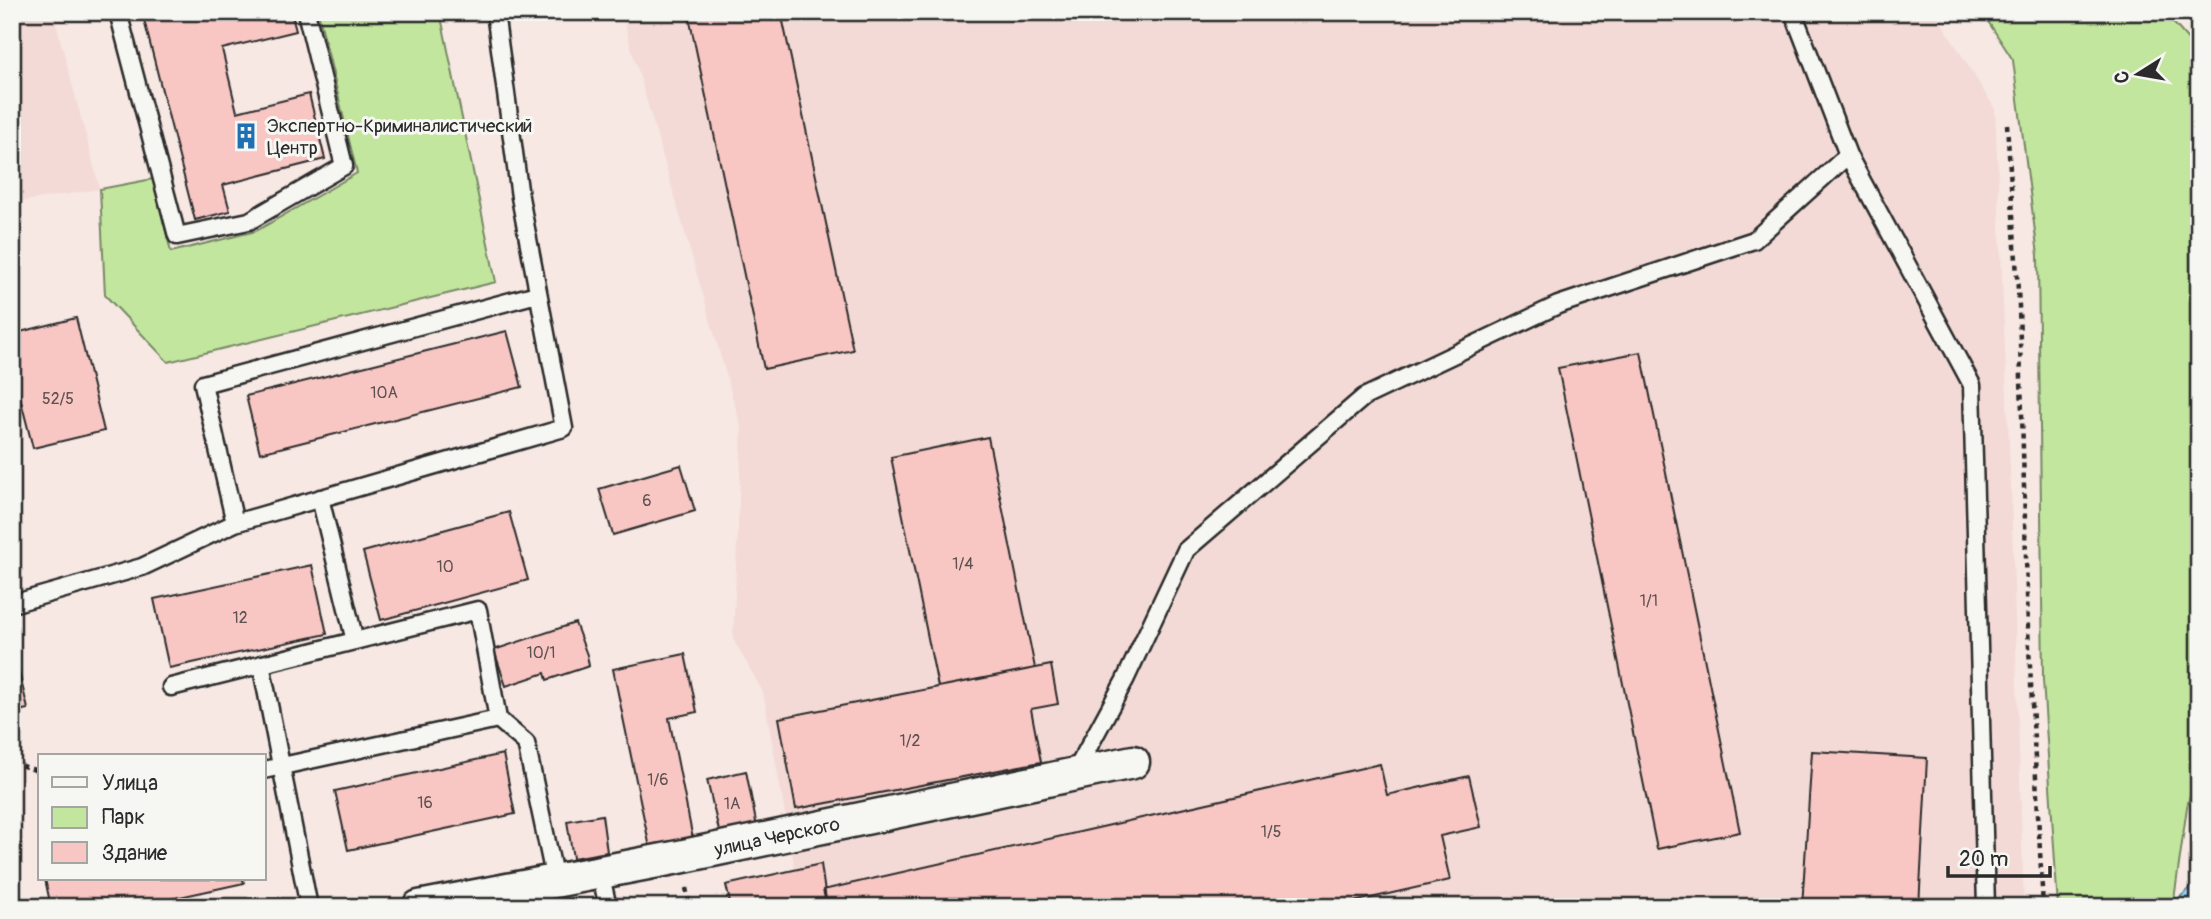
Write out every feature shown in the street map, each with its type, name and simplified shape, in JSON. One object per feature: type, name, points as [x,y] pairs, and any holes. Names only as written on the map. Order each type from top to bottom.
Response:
[{"type":"street","name":"улица Черского","points":[[419,907],[1133,762]]},
{"type":"lane","points":[[118,12],[177,236],[249,221],[344,166],[306,12]]},
{"type":"lane","points":[[12,604],[142,567],[235,523],[564,428],[520,197],[495,12]]},
{"type":"lane","points":[[1793,12],[1848,155],[1972,385],[1986,907]]},
{"type":"lane","points":[[1074,774],[1125,680],[1186,550],[1364,397],[1558,305],[1754,240],[1848,155]]},
{"type":"lane","points":[[235,523],[203,384],[537,294]]},
{"type":"lane","points":[[320,498],[355,641]]},
{"type":"lane","points":[[171,687],[478,610],[498,719],[526,743],[555,880]]},
{"type":"lane","points":[[261,664],[272,769],[309,907]]},
{"type":"lane","points":[[272,769],[498,719]]},
{"type":"lane","points":[[600,872],[608,907]]},
{"type":"path","points":[[2007,124],[2019,306],[2028,629],[2043,907]]},
{"type":"path","points":[[12,762],[38,771]]},
{"type":"shaded area","points":[[12,12],[53,12],[100,189],[12,203]]},
{"type":"shaded area","points":[[621,12],[1935,12],[1995,109],[2024,907],[731,907],[726,885],[795,869],[763,692],[733,639],[742,430]]},
{"type":"green space","points":[[318,12],[440,12],[496,282],[168,362],[105,295],[100,189],[153,179],[171,252],[256,231],[357,173]]},
{"type":"green space","points":[[1982,12],[2164,12],[2199,52],[2199,758],[2187,807],[2173,907],[2058,907],[2043,680],[2038,255],[2013,60]]},
{"type":"water","points":[[2199,881],[2199,907],[2173,907],[2175,901]]},
{"type":"building","name":"Экспертно-Криминалистический Центр","points":[[142,12],[291,12],[296,31],[222,49],[237,112],[309,94],[325,159],[223,185],[230,211],[195,220]]},
{"type":"building","points":[[688,12],[781,12],[853,350],[764,369]]},
{"type":"building","points":[[76,318],[104,431],[33,448],[12,366],[12,334]]},
{"type":"building","points":[[507,331],[522,387],[260,453],[246,396]]},
{"type":"building","points":[[1641,352],[1740,832],[1657,849],[1558,368]]},
{"type":"building","points":[[988,437],[1035,668],[938,687],[891,457]]},
{"type":"building","points":[[681,465],[695,511],[613,535],[599,489]]},
{"type":"building","points":[[509,512],[528,580],[381,620],[363,552]]},
{"type":"building","points":[[312,565],[327,634],[169,668],[154,599]]},
{"type":"building","points":[[575,623],[589,666],[547,680],[545,673],[506,686],[494,650]]},
{"type":"building","points":[[12,644],[28,709],[12,712]]},
{"type":"building","points":[[685,654],[697,712],[669,718],[693,839],[650,848],[613,669]]},
{"type":"building","points":[[1051,665],[1058,704],[1031,709],[1041,762],[796,809],[779,718]]},
{"type":"building","points":[[1812,751],[1927,758],[1919,907],[1802,907]]},
{"type":"building","points":[[503,754],[515,814],[348,850],[335,791]]},
{"type":"building","points":[[1380,764],[1387,795],[1469,776],[1481,827],[1440,836],[1450,880],[1331,907],[827,907],[823,890]]},
{"type":"building","points":[[746,771],[757,827],[720,835],[707,780]]},
{"type":"building","points":[[602,815],[607,852],[573,858],[567,821]]},
{"type":"building","points":[[821,864],[827,907],[731,907],[726,885]]},
{"type":"building","points":[[45,880],[243,880],[244,883],[134,907],[51,907]]},
{"type":"place","name":"Экспертно-Криминалистический Центр","points":[[246,136]]}]
